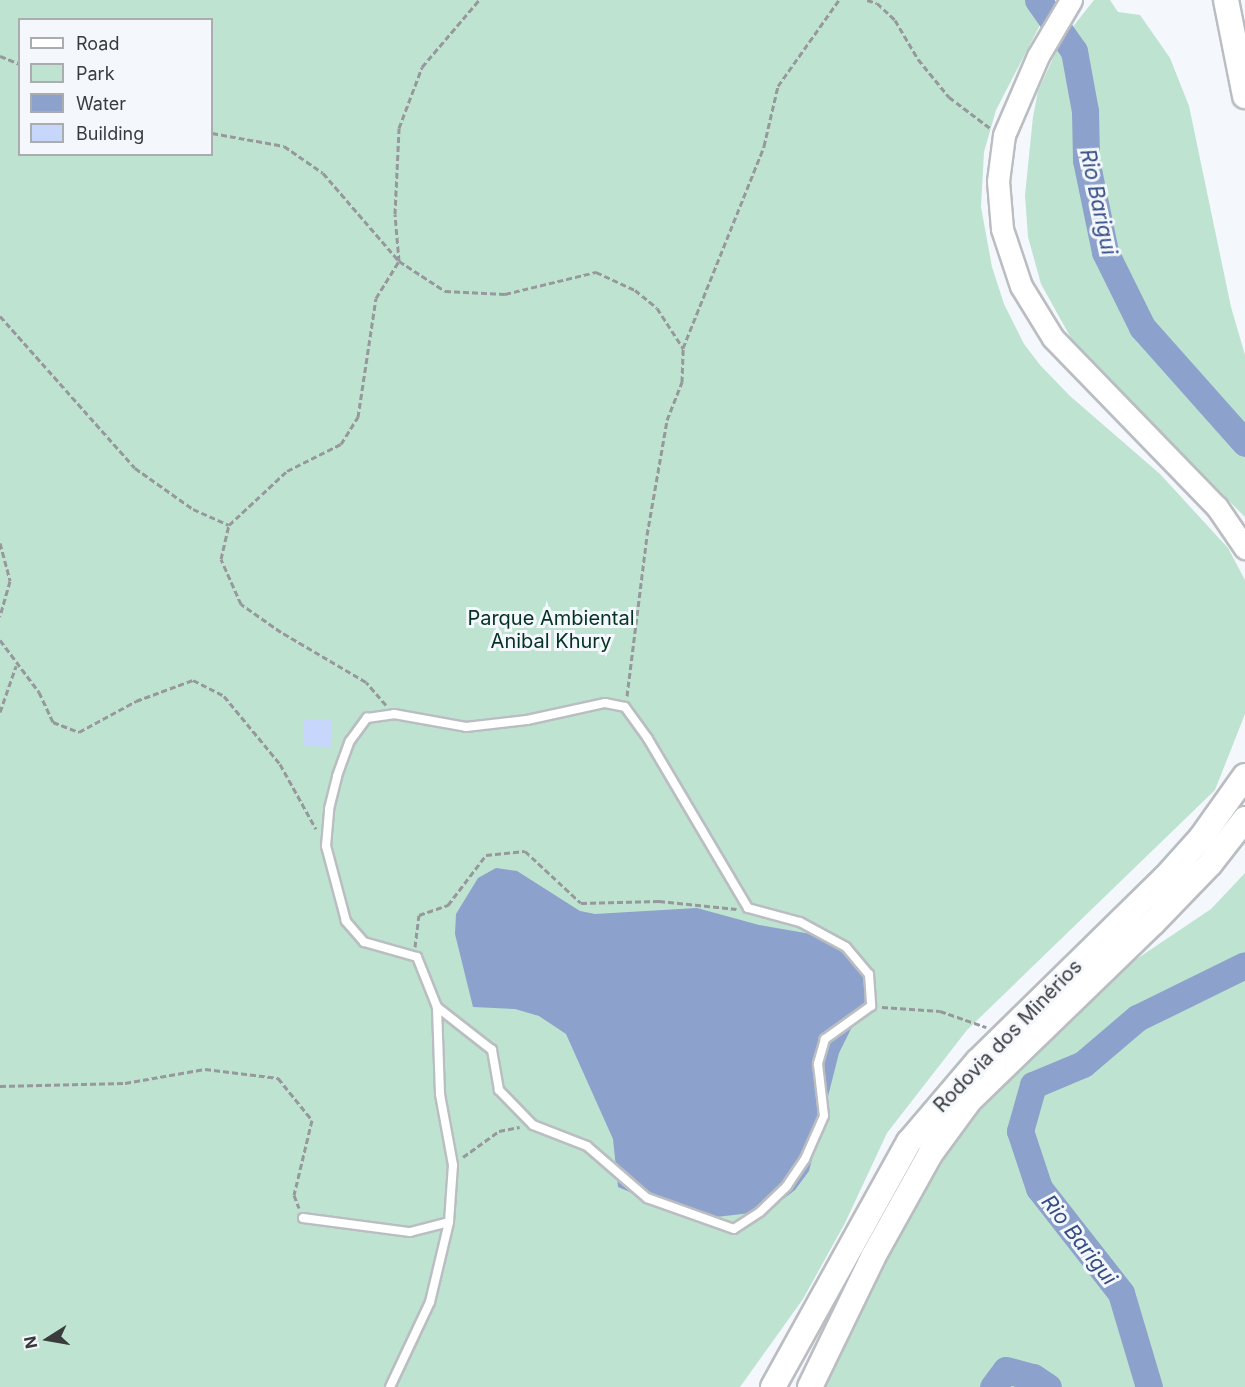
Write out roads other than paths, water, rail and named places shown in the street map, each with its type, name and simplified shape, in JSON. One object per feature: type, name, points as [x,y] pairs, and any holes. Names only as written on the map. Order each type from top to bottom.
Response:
[{"type":"main road","points":[[1071,0],[1038,56],[1004,135],[998,181],[1002,229],[1021,286],[1053,338],[1217,507],[1245,548]]},
{"type":"main road","points":[[1226,0],[1245,96]]},
{"type":"main road","name":"Rodovia dos Minérios","points":[[773,1387],[903,1152],[944,1099],[1005,1033],[1165,878],[1201,838],[1245,776]]},
{"type":"main road","name":"Rodovia dos Minérios","points":[[810,1387],[873,1257],[931,1153],[969,1101],[1153,923],[1210,864],[1245,819]]},
{"type":"lane","points":[[390,1387],[430,1302],[449,1222],[453,1165],[440,1094],[437,1007],[417,957],[364,942],[346,921],[326,846],[328,809],[350,741],[367,718],[394,714],[466,727],[526,720],[605,703],[625,707],[748,908],[800,922],[846,947],[869,974],[871,1006],[825,1039],[818,1064],[824,1116],[805,1160],[788,1186],[760,1212],[734,1229],[647,1198],[587,1146],[533,1125],[499,1090],[492,1050],[437,1007]]},
{"type":"lane","points":[[303,1218],[410,1232],[449,1222]]},
{"type":"water","points":[[496,868],[517,871],[580,911],[595,914],[697,908],[759,925],[811,934],[834,941],[853,953],[867,976],[867,997],[839,1053],[809,1171],[795,1190],[782,1200],[751,1213],[716,1217],[677,1212],[618,1187],[613,1139],[566,1034],[539,1016],[515,1009],[473,1007],[455,934],[456,914],[478,878]]},
{"type":"waterway","name":"Rio Barigui","points":[[1038,0],[1074,51],[1085,111],[1086,160],[1105,252],[1142,327],[1245,443]]},
{"type":"waterway","name":"Rio Barigui","points":[[1149,1387],[1121,1293],[1039,1188],[1020,1131],[1033,1085],[1083,1064],[1137,1018],[1245,965]]},
{"type":"waterway","name":"Rio Barigui","points":[[993,1387],[1006,1370],[1033,1377],[1048,1387]]},
{"type":"park label","name":"Parque Ambiental Anibal Khury","points":[[551,630]]}]
